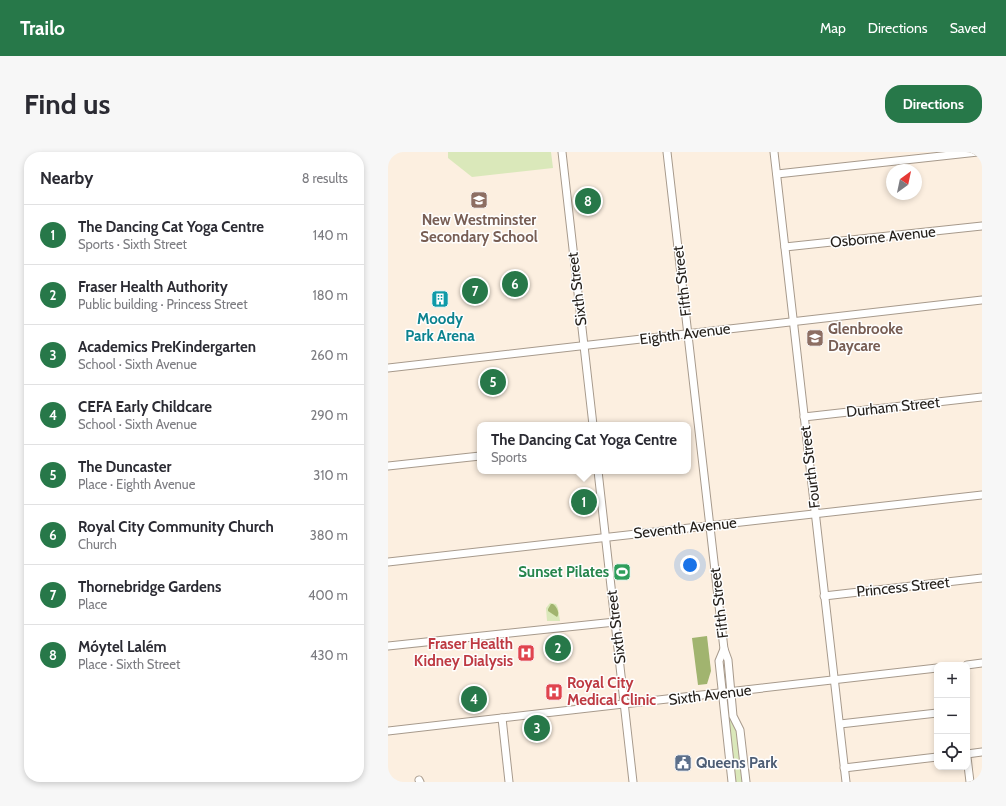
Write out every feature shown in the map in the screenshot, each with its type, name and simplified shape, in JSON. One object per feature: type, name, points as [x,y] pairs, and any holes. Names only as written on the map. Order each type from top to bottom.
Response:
[{"type":"street","name":"Sixth Street","points":[[562,152],[593,422]]},
{"type":"street","name":"Fifth Street","points":[[667,152],[724,649],[728,660],[733,716],[740,730],[746,782]]},
{"type":"street","name":"Fourth Street","points":[[774,152],[846,782]]},
{"type":"street","points":[[776,174],[978,152]]},
{"type":"street","name":"Osborne Avenue","points":[[785,247],[982,226]]},
{"type":"street","name":"Eighth Avenue","points":[[388,368],[982,300]]},
{"type":"street","name":"Durham Street","points":[[804,417],[982,397]]},
{"type":"street","points":[[388,466],[477,456]]},
{"type":"street","name":"Sixth Street","points":[[598,474],[633,782]]},
{"type":"street","name":"Seventh Avenue","points":[[388,562],[982,495]]},
{"type":"street","name":"Princess Street","points":[[824,596],[982,578]]},
{"type":"street","points":[[388,646],[615,622]]},
{"type":"street","name":"Fifth Street","points":[[724,649],[719,660],[732,782]]},
{"type":"street","points":[[970,665],[982,663]]},
{"type":"street","name":"Sixth Avenue","points":[[388,731],[722,694],[934,668]]},
{"type":"street","points":[[840,724],[934,713]]},
{"type":"street","points":[[502,718],[509,782]]},
{"type":"street","points":[[970,754],[982,752]]},
{"type":"street","points":[[844,768],[934,757]]},
{"type":"street","points":[[969,770],[970,782]]},
{"type":"green space","points":[[448,152],[551,152],[553,168],[472,177],[448,158]]},
{"type":"green space","points":[[550,603],[556,604],[560,621],[547,621],[546,608]]},
{"type":"green space","points":[[551,604],[553,604],[558,610],[557,617],[548,611]]},
{"type":"green space","points":[[707,636],[711,671],[707,684],[698,685],[692,638]]},
{"type":"green space","points":[[727,702],[731,720],[737,731],[743,782],[734,782],[725,703]]},
{"type":"place","name":"New Westminster Secondary School","points":[[479,200]]},
{"type":"place","name":"Móytel Lalém","points":[[588,201]]},
{"type":"place","name":"Royal City Community Church","points":[[515,284]]},
{"type":"place","name":"Thornebridge Gardens","points":[[475,291]]},
{"type":"place","name":"Moody Park Arena","points":[[440,299]]},
{"type":"place","name":"Glenbrooke Daycare","points":[[815,338]]},
{"type":"place","name":"The Duncaster","points":[[493,382]]},
{"type":"place","name":"The Dancing Cat Yoga Centre","points":[[584,502]]},
{"type":"place","name":"Sunset Pilates","points":[[622,572]]},
{"type":"place","name":"Fraser Health Authority","points":[[558,648]]},
{"type":"place","name":"Fraser Health Kidney Dialysis","points":[[526,653]]},
{"type":"place","name":"Royal City Medical Clinic","points":[[554,692]]},
{"type":"place","name":"CEFA Early Childcare","points":[[474,699]]},
{"type":"place","name":"Academics PreKindergarten","points":[[537,728]]},
{"type":"place","name":"Queens Park","points":[[683,763]]}]
